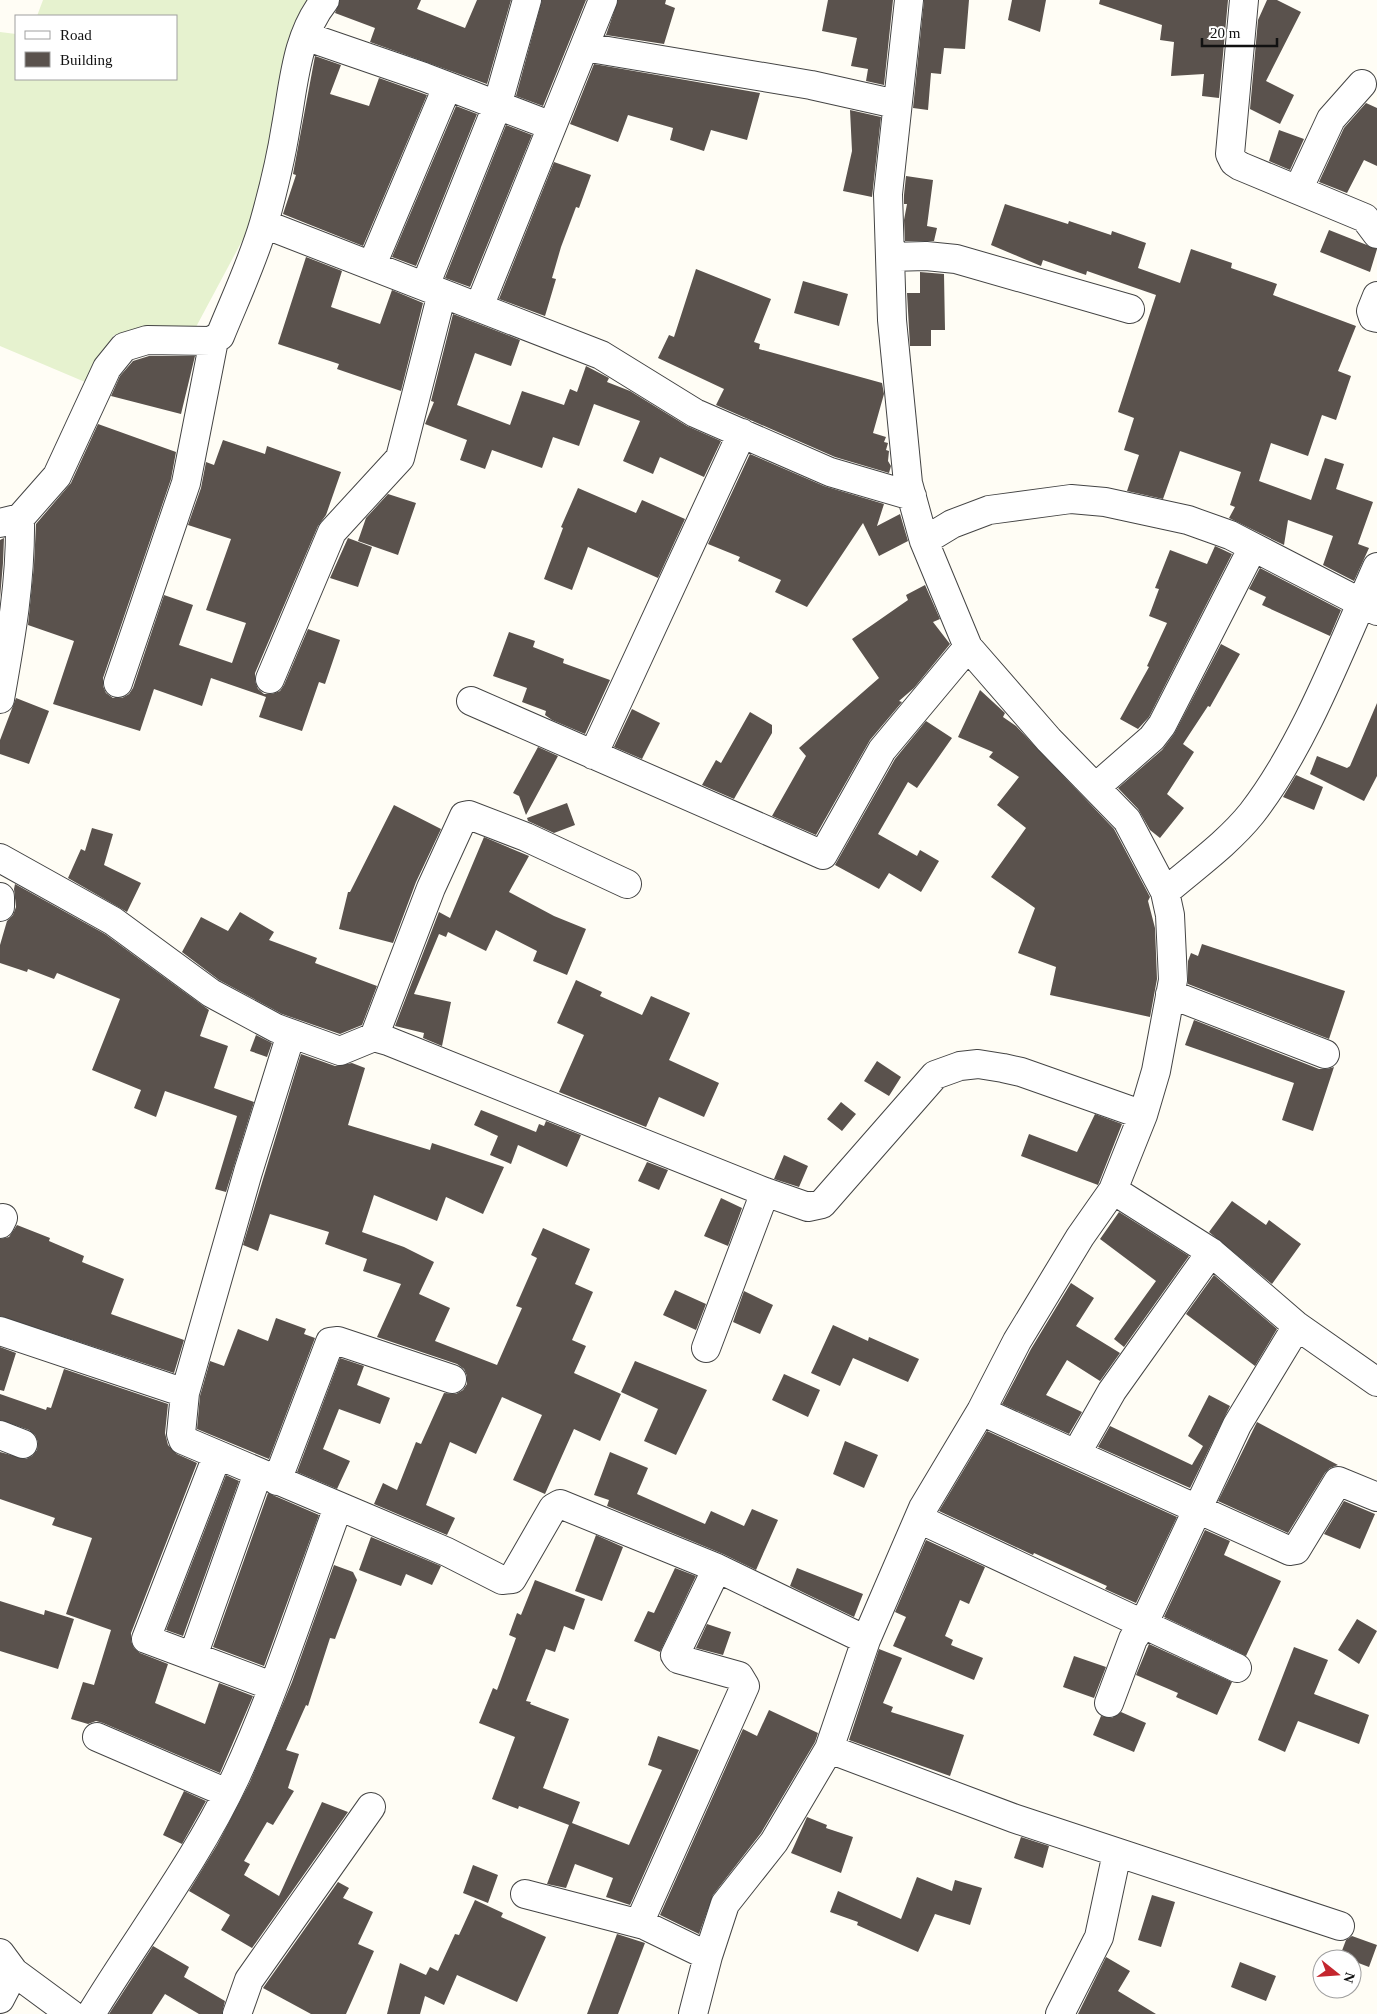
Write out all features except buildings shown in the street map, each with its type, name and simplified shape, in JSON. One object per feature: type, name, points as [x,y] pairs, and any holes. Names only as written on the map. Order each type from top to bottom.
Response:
[{"type":"street","points":[[0,699],[18,590],[20,564],[10,520],[57,476],[107,368],[124,347],[147,340],[214,340],[220,336],[264,224],[286,127],[297,60],[305,36],[318,8],[325,0]]},
{"type":"street","points":[[270,679],[332,532],[403,452],[434,290],[497,106],[527,0]]},
{"type":"street","points":[[479,308],[603,0]]},
{"type":"street","points":[[693,2014],[708,1956],[726,1904],[774,1842],[829,1749],[866,1640],[919,1519],[963,1438],[981,1411],[1017,1341],[1080,1237],[1113,1190],[1143,1115],[1156,1071],[1173,980],[1170,915],[1165,892],[1127,820],[1049,740],[968,647],[924,540],[908,484],[892,320],[888,194],[896,104],[909,0]]},
{"type":"street","points":[[1244,0],[1230,154],[1240,166],[1365,218],[1377,234]]},
{"type":"street","points":[[305,36],[424,77],[552,126]]},
{"type":"street","points":[[584,47],[811,85],[896,104]]},
{"type":"street","points":[[1298,190],[1331,119],[1362,84]]},
{"type":"street","points":[[372,266],[446,87]]},
{"type":"street","points":[[264,224],[601,355],[695,413],[830,472],[912,496]]},
{"type":"street","points":[[890,257],[926,256],[956,259],[1130,309]]},
{"type":"street","points":[[1377,296],[1371,311],[1373,316],[1377,318]]},
{"type":"street","points":[[118,682],[186,483],[214,340]]},
{"type":"street","points":[[593,755],[742,432]]},
{"type":"street","points":[[924,540],[952,524],[989,510],[1071,498],[1105,502],[1188,520],[1230,535],[1369,607]]},
{"type":"street","points":[[1096,787],[1152,738],[1162,725],[1252,547]]},
{"type":"street","points":[[1165,892],[1233,833],[1251,813],[1275,780],[1369,607],[1377,567]]},
{"type":"street","points":[[471,701],[823,855],[882,750],[968,647]]},
{"type":"street","points":[[374,1037],[431,888],[464,816],[469,815],[526,837],[627,884]]},
{"type":"street","points":[[0,858],[113,922],[211,993],[276,1028],[340,1051],[374,1037],[528,1096],[765,1192],[808,1207],[822,1204],[935,1075],[960,1066],[978,1064],[1021,1072],[1143,1115]]},
{"type":"street","points":[[0,897],[0,907]]},
{"type":"street","points":[[1170,994],[1325,1054]]},
{"type":"street","points":[[291,1034],[248,1172],[185,1393],[182,1437],[186,1442],[447,1552],[502,1580],[512,1579],[553,1508],[560,1504],[717,1568],[866,1640]]},
{"type":"street","points":[[1113,1190],[1211,1252],[1297,1326],[1377,1382]]},
{"type":"street","points":[[706,1348],[765,1192]]},
{"type":"street","points":[[1076,1454],[1112,1391],[1211,1252]]},
{"type":"street","points":[[1109,1703],[1133,1639],[1144,1624],[1237,1425],[1297,1326]]},
{"type":"street","points":[[0,1331],[185,1393]]},
{"type":"street","points":[[192,1656],[268,1477],[330,1342],[338,1341],[452,1379]]},
{"type":"street","points":[[981,1411],[1290,1551],[1296,1550],[1338,1482],[1377,1498]]},
{"type":"street","points":[[217,1456],[146,1637],[272,1686]]},
{"type":"street","points":[[91,2014],[191,1859],[227,1793],[254,1734],[338,1507]]},
{"type":"street","points":[[919,1519],[1236,1668]]},
{"type":"street","points":[[644,1925],[641,1916],[745,1686],[738,1676],[678,1660],[675,1655],[717,1568]]},
{"type":"street","points":[[97,1737],[227,1793]]},
{"type":"street","points":[[829,1749],[961,1800],[1340,1926]]},
{"type":"street","points":[[237,2014],[249,1980],[371,1807]]},
{"type":"street","points":[[1060,2014],[1100,1937],[1118,1853]]},
{"type":"street","points":[[525,1894],[644,1925],[708,1956]]},
{"type":"street","points":[[0,2000],[7,1962],[71,2014]]},
{"type":"green space","points":[[43,0],[311,0],[266,196],[196,327],[114,335],[85,382],[0,346],[0,32],[15,34],[15,80],[178,80],[178,15],[37,15]]}]
